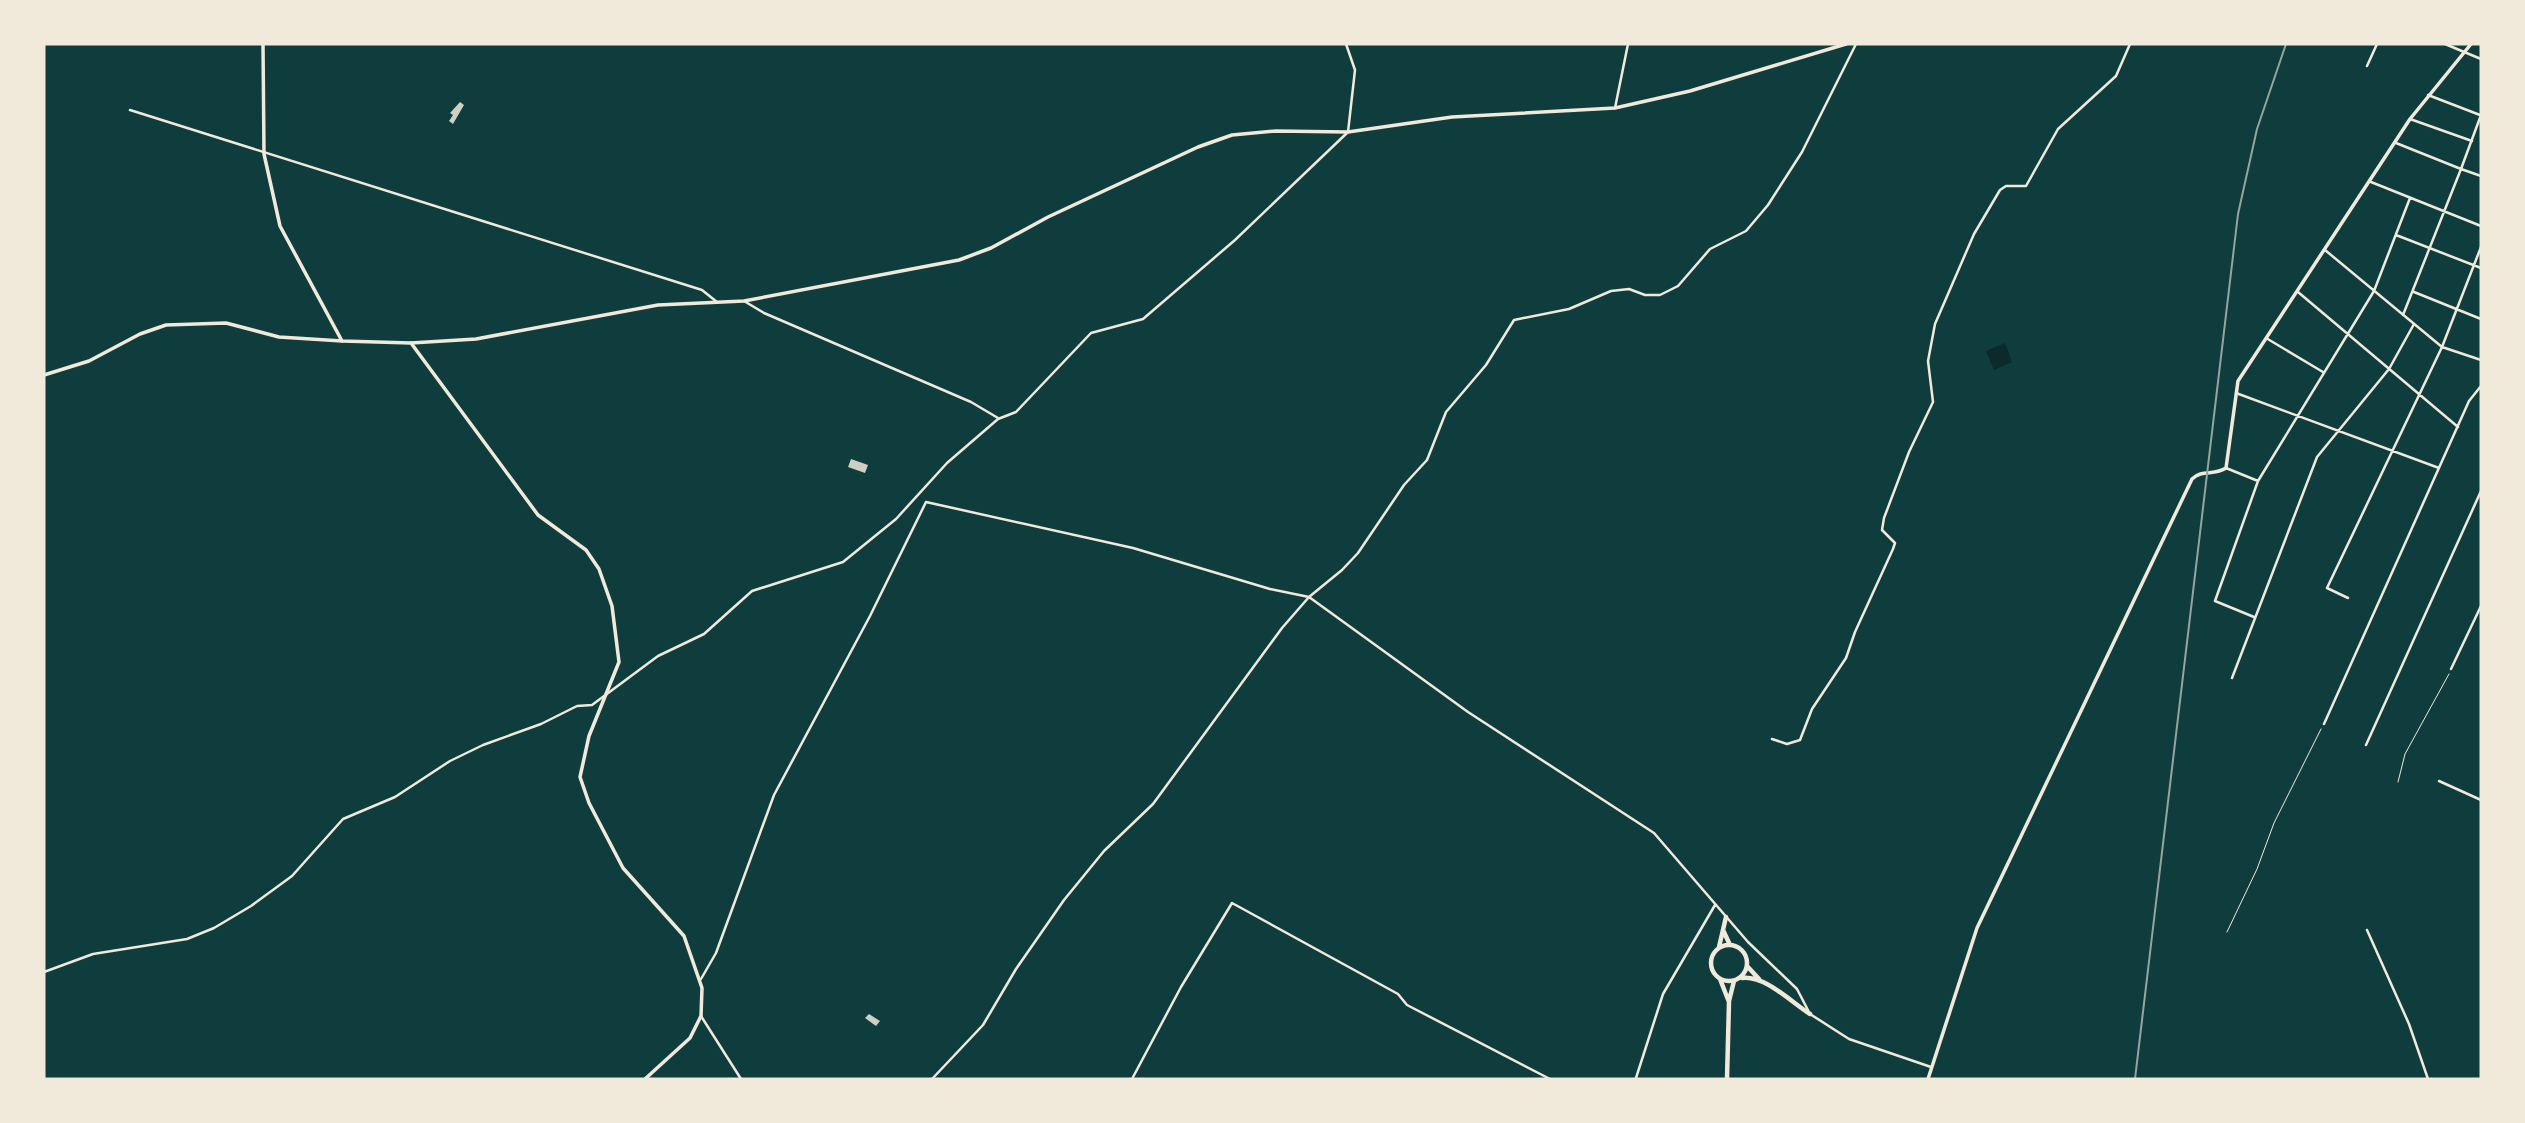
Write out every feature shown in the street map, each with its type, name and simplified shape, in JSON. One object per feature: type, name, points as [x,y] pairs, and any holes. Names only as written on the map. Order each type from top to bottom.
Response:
[{"type":"main road","points":[[1726,917],[1711,964],[1729,1002]]},
{"type":"main road","points":[[1723,929],[1730,945]]},
{"type":"main road","points":[[1718,948],[1730,945],[1742,950],[1747,966],[1762,982]]},
{"type":"main road","points":[[1727,1079],[1729,1002],[1737,979],[1747,966]]},
{"type":"main road","points":[[1719,979],[1753,978],[1810,1014]]},
{"type":"street","points":[[263,44],[264,154],[279,226],[342,341]]},
{"type":"street","points":[[44,972],[93,954],[187,939],[214,928],[272,892],[292,876],[343,820],[395,797],[450,761],[483,745],[541,724],[577,706],[592,705],[659,656],[704,634],[752,591],[843,562],[897,519],[947,463],[998,419],[1016,412],[1091,333],[1143,319],[1235,240],[1348,132],[1355,70],[1346,44]]},
{"type":"street","points":[[1615,108],[1628,44]]},
{"type":"street","points":[[44,375],[89,361],[140,334],[180,324],[226,323],[279,337],[411,343],[476,340],[658,305],[744,301],[959,260],[991,248],[1048,217],[1198,147],[1232,135],[1276,131],[1348,132],[1452,117],[1615,108],[1690,91],[1846,44]]},
{"type":"street","points":[[932,1079],[984,1026],[1016,969],[1063,900],[1104,851],[1153,804],[1227,699],[1309,597],[1358,553],[1390,503],[1427,460],[1446,412],[1486,365],[1514,320],[1569,309],[1611,291],[1629,289],[1646,295],[1660,295],[1678,286],[1710,249],[1746,231],[1768,205],[1802,152],[1856,44]]},
{"type":"street","points":[[1772,739],[1787,744],[1800,740],[1812,709],[1846,658],[1859,622],[1894,550],[1895,543],[1882,530],[1884,519],[1909,452],[1933,402],[1929,346],[1974,234],[2000,190],[2006,186],[2026,186],[2058,129],[2116,76],[2130,44]]},
{"type":"street","points":[[2367,66],[2377,44]]},
{"type":"street","points":[[2445,44],[2481,59]]},
{"type":"street","points":[[2226,468],[2238,380],[2371,182],[2410,118],[2470,44]]},
{"type":"street","points":[[2403,315],[2481,115],[2428,95]]},
{"type":"street","points":[[130,110],[702,290],[717,302]]},
{"type":"street","points":[[2410,118],[2472,141]]},
{"type":"street","points":[[2394,142],[2481,176]]},
{"type":"street","points":[[2371,182],[2481,226]]},
{"type":"street","points":[[2254,617],[2215,601],[2258,481],[2374,291],[2410,198]]},
{"type":"street","points":[[2395,234],[2481,268]]},
{"type":"street","points":[[2348,598],[2327,588],[2442,347],[2481,247]]},
{"type":"street","points":[[2325,250],[2442,347],[2481,360]]},
{"type":"street","points":[[2298,292],[2458,427]]},
{"type":"street","points":[[2414,292],[2481,320]]},
{"type":"street","points":[[744,301],[764,313],[960,397],[998,419]]},
{"type":"street","points":[[2232,678],[2317,457],[2389,369],[2414,324]]},
{"type":"street","points":[[2266,338],[2323,372]]},
{"type":"street","points":[[411,343],[538,515],[586,550],[599,569],[612,606],[619,663],[589,736],[580,777],[589,803],[623,868],[684,936],[701,979],[701,1016],[690,1038],[645,1079]]},
{"type":"street","points":[[2324,724],[2469,401],[2481,386]]},
{"type":"street","points":[[2236,393],[2439,468]]},
{"type":"street","points":[[1928,1079],[1977,928],[2192,479],[2206,472],[2226,468],[2258,481]]},
{"type":"street","points":[[2366,745],[2481,491]]},
{"type":"street","points":[[701,979],[716,953],[774,795],[852,651],[926,502],[1133,548],[1270,589],[1309,597],[1468,712],[1654,833],[1715,905],[1797,989],[1810,1014],[1849,1039],[1931,1067]]},
{"type":"street","points":[[2452,669],[2481,606]]},
{"type":"street","points":[[2439,780],[2481,800]]},
{"type":"street","points":[[1132,1079],[1181,987],[1232,903],[1398,994],[1407,1004],[1550,1079]]},
{"type":"street","points":[[1637,1079],[1663,994],[1715,905]]},
{"type":"street","points":[[2367,930],[2409,1024],[2428,1079]]},
{"type":"street","points":[[701,1016],[741,1079]]},
{"type":"path","points":[[2398,782],[2405,754],[2452,669]]},
{"type":"path","points":[[2227,932],[2255,875],[2274,823],[2324,724]]},
{"type":"water","points":[[2005,343],[2012,362],[1994,370],[1986,351]]},
{"type":"building","points":[[460,102],[464,105],[453,124],[449,121],[453,115],[450,113]]},
{"type":"building","points":[[851,459],[868,465],[865,473],[848,467]]},
{"type":"building","points":[[869,1014],[880,1021],[876,1026],[865,1018]]},
{"type":"railway","points":[[2135,1079],[2238,214],[2257,129],[2286,44]]}]
